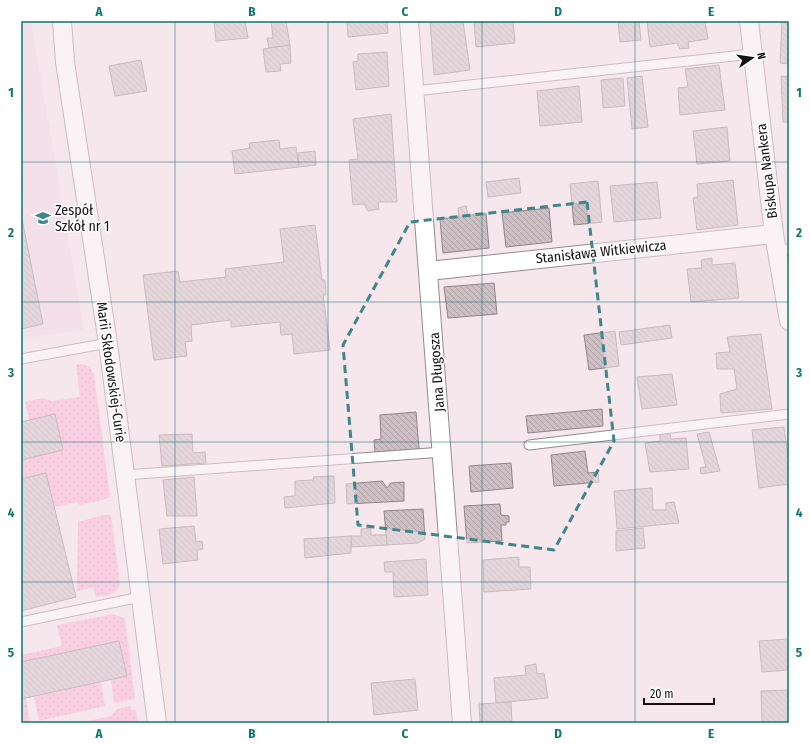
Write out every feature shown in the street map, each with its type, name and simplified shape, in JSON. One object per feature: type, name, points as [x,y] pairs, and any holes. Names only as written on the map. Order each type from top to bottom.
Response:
[{"type":"street","name":"Marii Skłodowskiej-Curie","points":[[62,21],[65,62],[108,343],[157,723]]},
{"type":"street","name":"Jana Długosza","points":[[409,21],[416,91],[462,723]]},
{"type":"street","name":"Biskupa Nankera","points":[[749,21],[752,54],[780,245],[789,321]]},
{"type":"street","name":"Stanisława Witkiewicza","points":[[429,271],[780,245]]},
{"type":"lane","points":[[416,91],[752,54]]},
{"type":"lane","points":[[21,359],[108,343]]},
{"type":"lane","points":[[529,445],[789,414]]},
{"type":"lane","points":[[125,475],[443,452]]},
{"type":"lane","points":[[21,622],[140,597]]},
{"type":"highlighted area","points":[[587,202],[614,441],[554,550],[358,525],[343,345],[410,222]]},
{"type":"shaded area","name":"Zespół Szkół nr 1","points":[[21,21],[31,21],[84,329],[21,339]]},
{"type":"shaded area","points":[[76,364],[87,366],[91,369],[94,375],[110,497],[79,505],[78,502],[54,507],[46,473],[21,479],[21,460],[63,450],[55,414],[29,420],[25,402],[43,398],[52,401],[80,397]]},
{"type":"shaded area","points":[[103,515],[111,515],[120,584],[119,588],[114,592],[96,597],[93,587],[77,591],[78,522]]},
{"type":"shaded area","points":[[114,614],[125,619],[135,699],[114,703],[111,680],[127,676],[119,641],[21,662],[21,655],[62,646],[57,625]]},
{"type":"shaded area","points":[[101,682],[105,706],[39,721],[34,697]]},
{"type":"shaded area","points":[[26,698],[30,723],[21,723],[21,699]]},
{"type":"shaded area","points":[[130,706],[132,710],[136,710],[138,723],[79,723],[111,716],[117,709]]},
{"type":"building","points":[[214,21],[245,21],[248,38],[216,41]]},
{"type":"building","points":[[271,21],[286,21],[290,45],[269,48],[267,38],[273,38]]},
{"type":"building","points":[[347,21],[387,21],[388,33],[348,37]]},
{"type":"building","points":[[430,21],[463,21],[470,70],[434,75]]},
{"type":"building","points":[[513,21],[515,43],[476,47],[474,23]]},
{"type":"building","points":[[618,21],[639,21],[641,40],[620,42]]},
{"type":"building","points":[[647,21],[705,21],[708,39],[688,42],[689,48],[680,49],[677,43],[650,47]]},
{"type":"building","points":[[782,21],[789,21],[789,64],[780,63]]},
{"type":"building","points":[[290,45],[291,63],[280,64],[281,71],[266,72],[263,49]]},
{"type":"building","points":[[387,52],[389,86],[356,90],[353,62],[358,61],[358,54]]},
{"type":"building","points":[[141,60],[147,91],[115,96],[109,66]]},
{"type":"building","points":[[719,65],[725,110],[680,115],[678,88],[688,87],[685,69]]},
{"type":"building","points":[[642,76],[648,127],[632,129],[627,78]]},
{"type":"building","points":[[781,76],[789,77],[789,122],[783,122]]},
{"type":"building","points":[[623,78],[625,106],[603,108],[601,80]]},
{"type":"building","points":[[579,86],[582,122],[540,126],[537,91]]},
{"type":"building","points":[[391,114],[397,202],[378,202],[379,209],[368,211],[364,204],[353,205],[349,160],[358,159],[353,119]]},
{"type":"building","points":[[727,127],[730,161],[697,164],[693,131]]},
{"type":"building","points":[[279,140],[280,149],[296,147],[299,167],[235,174],[232,151],[250,148],[249,143]]},
{"type":"building","points":[[315,151],[316,165],[299,167],[298,153]]},
{"type":"building","points":[[519,178],[521,193],[488,197],[486,182]]},
{"type":"building","points":[[733,180],[738,225],[697,230],[693,198],[698,197],[697,184]]},
{"type":"building","points":[[598,181],[602,222],[574,225],[570,184]]},
{"type":"building","points":[[657,182],[661,218],[614,222],[610,186]]},
{"type":"building","points":[[466,206],[468,215],[486,213],[489,248],[443,253],[440,219],[459,216],[458,208]]},
{"type":"building","points":[[549,208],[552,242],[506,247],[502,213]]},
{"type":"building","points":[[21,214],[43,324],[21,329]]},
{"type":"building","points":[[315,225],[322,280],[325,280],[326,295],[323,295],[330,350],[294,354],[292,334],[281,335],[280,322],[231,327],[231,320],[191,325],[192,341],[185,342],[187,356],[154,360],[143,275],[178,271],[180,282],[226,277],[225,269],[284,262],[280,229]]},
{"type":"building","points":[[712,258],[712,265],[735,263],[739,298],[691,302],[687,269],[702,268],[701,260]]},
{"type":"building","points":[[494,283],[497,314],[448,318],[444,287]]},
{"type":"building","points":[[670,325],[672,338],[621,345],[619,332]]},
{"type":"building","points":[[615,331],[619,366],[589,370],[584,335]]},
{"type":"building","points":[[761,334],[772,409],[721,413],[720,394],[737,389],[734,369],[717,369],[716,353],[730,352],[727,337]]},
{"type":"building","points":[[672,374],[677,405],[642,409],[637,377]]},
{"type":"building","points":[[602,409],[603,426],[528,433],[526,416]]},
{"type":"building","points":[[416,412],[419,449],[375,452],[374,440],[381,439],[380,415]]},
{"type":"building","points":[[55,414],[63,450],[21,460],[21,422]]},
{"type":"building","points":[[784,427],[789,466],[789,484],[759,488],[752,430]]},
{"type":"building","points":[[709,432],[720,471],[701,474],[700,468],[706,467],[697,434]]},
{"type":"building","points":[[670,433],[671,439],[686,438],[689,469],[650,472],[645,443],[660,441],[660,434]]},
{"type":"building","points":[[192,434],[193,453],[205,452],[206,463],[162,466],[159,435]]},
{"type":"building","points":[[585,451],[588,473],[598,472],[599,482],[554,486],[551,455]]},
{"type":"building","points":[[511,463],[513,488],[471,492],[469,466]]},
{"type":"building","points":[[46,473],[76,597],[21,611],[21,479]]},
{"type":"building","points":[[334,476],[335,503],[285,508],[284,497],[295,496],[295,481],[314,480],[313,477]]},
{"type":"building","points":[[194,477],[197,516],[167,516],[163,480]]},
{"type":"building","points":[[382,481],[387,488],[391,483],[404,482],[404,501],[347,504],[346,484]]},
{"type":"building","points":[[652,488],[653,510],[666,510],[666,503],[674,502],[679,523],[617,529],[614,491]]},
{"type":"building","points":[[500,504],[501,515],[509,516],[509,522],[506,522],[506,525],[501,525],[502,541],[467,543],[464,506]]},
{"type":"building","points":[[423,509],[425,539],[418,543],[387,545],[384,511]]},
{"type":"building","points":[[194,526],[196,542],[202,541],[203,549],[197,550],[198,560],[163,564],[159,529]]},
{"type":"building","points":[[371,528],[371,535],[386,535],[387,545],[351,547],[351,536],[361,536],[361,529]]},
{"type":"building","points":[[643,528],[645,548],[616,551],[616,531]]},
{"type":"building","points":[[351,536],[351,553],[305,558],[304,539]]},
{"type":"building","points":[[519,557],[519,567],[530,567],[531,589],[484,592],[483,560]]},
{"type":"building","points":[[426,559],[428,595],[394,597],[393,572],[385,572],[384,562]]},
{"type":"building","points":[[789,639],[789,670],[762,672],[759,641]]},
{"type":"building","points":[[119,641],[127,676],[21,699],[21,662]]},
{"type":"building","points":[[536,664],[537,674],[544,673],[548,698],[496,703],[494,678],[526,675],[525,666]]},
{"type":"building","points":[[415,679],[418,710],[374,715],[371,683]]},
{"type":"building","points":[[789,690],[789,722],[762,723],[761,691]]},
{"type":"building","points":[[511,702],[512,723],[480,723],[479,704]]},
{"type":"place","name":"Zespół Szkół nr 1","points":[[43,218]]}]
